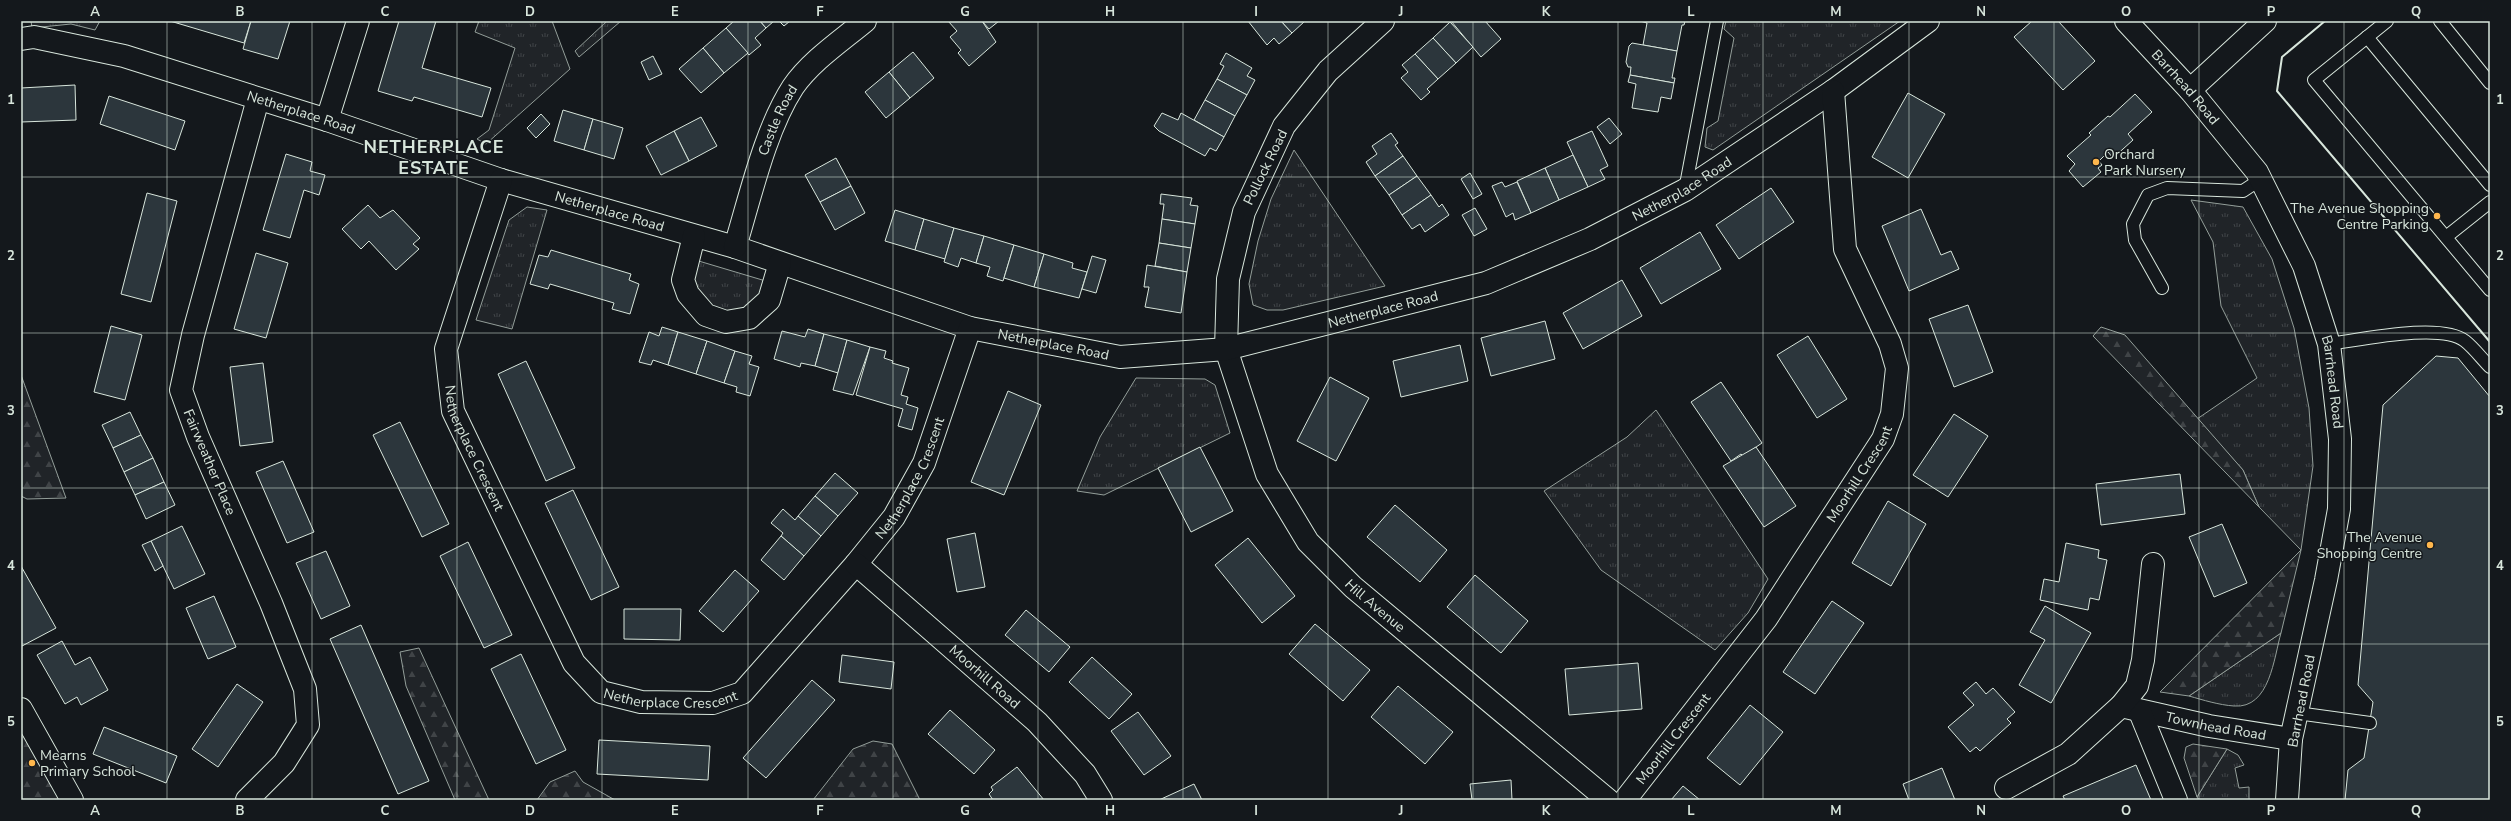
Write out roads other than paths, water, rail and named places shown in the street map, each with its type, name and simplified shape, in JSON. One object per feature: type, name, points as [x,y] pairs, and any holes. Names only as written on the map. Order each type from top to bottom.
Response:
[{"type":"street","points":[[327,120],[358,21]]},
{"type":"street","name":"Castle Road","points":[[735,247],[768,143],[794,87],[808,70],[865,21]]},
{"type":"street","name":"Pollock Road","points":[[1226,350],[1228,279],[1244,212],[1284,126],[1328,71],[1384,21]]},
{"type":"street","name":"Netherplace Road","points":[[21,39],[34,37],[124,56],[327,120],[501,180],[735,247],[970,328],[1120,357],[1226,350],[1486,283],[1590,239],[1684,190],[1833,91],[1928,21]]},
{"type":"street","name":"Barrhead Road","points":[[2126,21],[2190,90],[2261,179],[2304,266],[2329,344],[2340,439],[2339,508],[2326,580],[2291,739],[2287,800]]},
{"type":"street","points":[[2190,90],[2265,21]]},
{"type":"street","name":"Moorhill Crescent","points":[[1625,800],[1766,619],[1883,438],[1892,414],[1897,368],[1890,344],[1845,249],[1833,91]]},
{"type":"street","name":"Fairweather Place","points":[[248,800],[284,763],[308,725],[305,689],[271,602],[198,437],[181,390],[193,335],[258,99]]},
{"type":"street","name":"Netherplace Crescent","points":[[501,180],[446,349],[453,411],[574,664],[601,692],[641,702],[714,703],[742,693],[856,564],[894,517],[924,462],[970,328]]},
{"type":"street","points":[[694,236],[683,280],[688,294],[706,315],[726,322],[749,318],[769,300],[780,263]]},
{"type":"street","name":"Hill Avenue","points":[[1226,350],[1267,474],[1308,542],[1353,587],[1608,800]]},
{"type":"street","name":"Moorhill Road","points":[[856,564],[1037,722],[1085,774],[1101,800]]},
{"type":"street","points":[[2006,788],[2068,754],[2131,709],[2142,667],[2153,564]]},
{"type":"street","points":[[21,709],[72,800]]},
{"type":"street","name":"Townhead Road","points":[[2131,709],[2209,726],[2291,739]]},
{"type":"street","name":"Townhead Road","points":[[2131,709],[2176,800]]},
{"type":"lane","points":[[1684,190],[1717,21]]},
{"type":"lane","points":[[2387,21],[2314,80],[2490,290]]},
{"type":"lane","points":[[2440,21],[2490,83]]},
{"type":"lane","points":[[2367,37],[2490,185]]},
{"type":"lane","points":[[2162,288],[2135,240],[2133,224],[2148,195],[2167,188],[2243,191],[2261,179]]},
{"type":"lane","points":[[2446,237],[2490,202]]},
{"type":"lane","points":[[2329,344],[2427,332],[2446,334],[2464,340],[2490,367]]},
{"type":"lane","points":[[2297,713],[2370,723]]},
{"type":"place","name":"Orchard Park Nursery","points":[[2096,162]]},
{"type":"place","name":"The Avenue Shopping Centre Parking","points":[[2437,216]]},
{"type":"place","name":"The Avenue Shopping Centre","points":[[2430,545]]},
{"type":"place","name":"Mearns Primary School","points":[[32,763]]},
{"type":"district","name":"NETHERPLACE ESTATE","points":[[434,157]]}]
